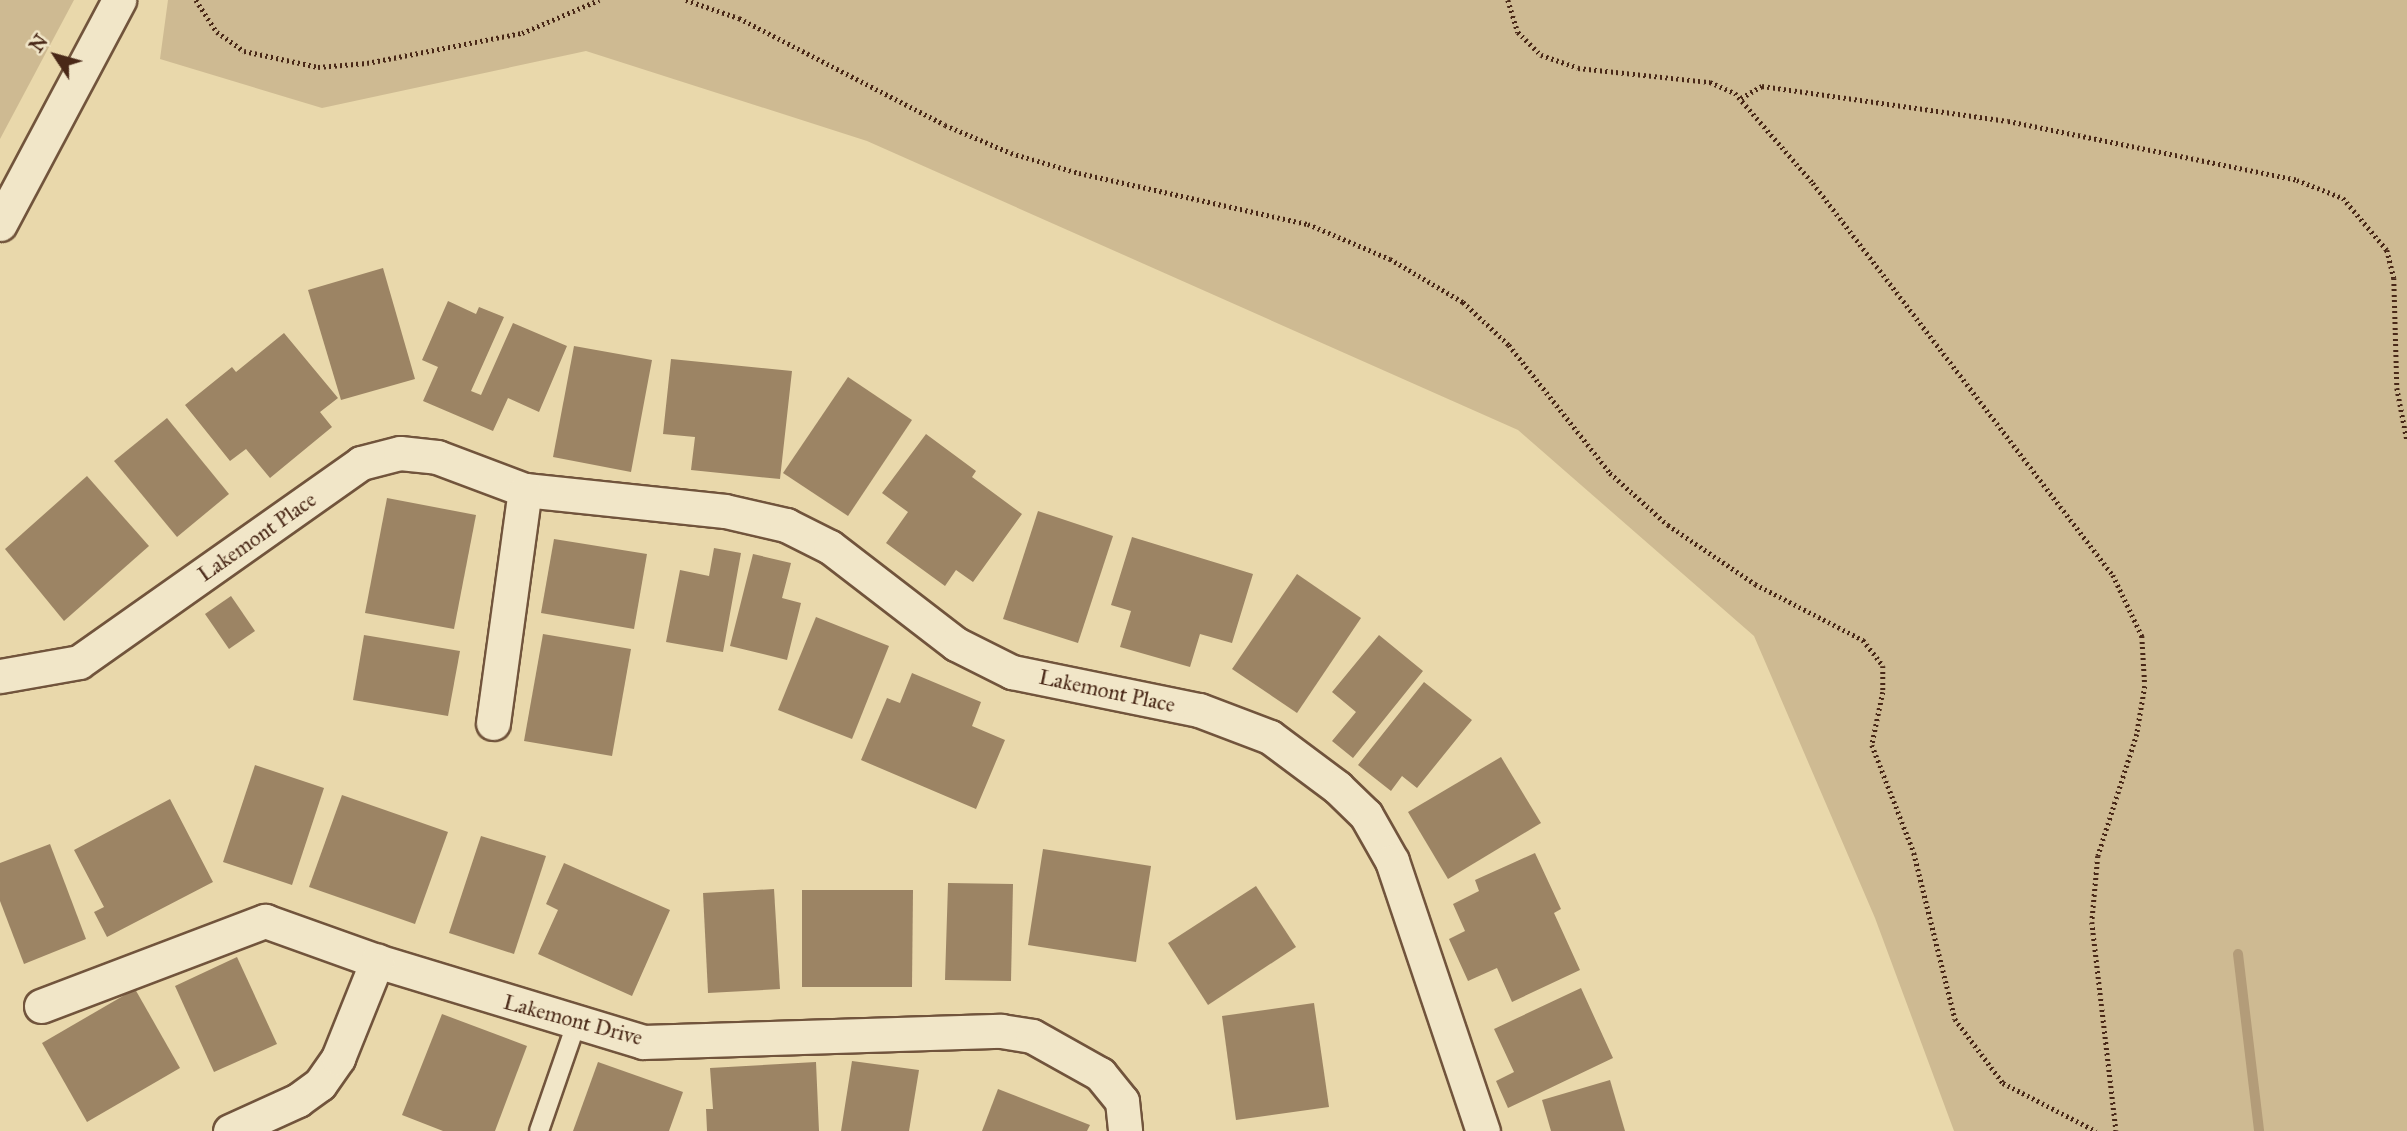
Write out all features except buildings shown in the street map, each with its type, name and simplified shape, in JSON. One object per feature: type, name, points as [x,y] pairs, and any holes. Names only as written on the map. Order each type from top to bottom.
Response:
[{"type":"street","points":[[0,224],[119,0]]},
{"type":"street","name":"Lakemont Place","points":[[0,676],[79,662],[361,463],[400,453],[437,457],[525,491],[725,511],[786,525],[830,547],[956,644],[1012,672],[1199,710],[1269,737],[1366,814],[1392,861],[1483,1131]]},
{"type":"street","points":[[494,723],[525,491]]},
{"type":"street","name":"Lakemont Drive","points":[[41,1006],[265,921],[377,961],[576,1024],[643,1042],[1001,1031],[1032,1036],[1100,1074],[1122,1101],[1125,1131]]},
{"type":"street","points":[[230,1131],[298,1100],[320,1084],[338,1058],[377,961]]},
{"type":"lane","points":[[539,1131],[576,1024]]},
{"type":"path","points":[[196,0],[198,9],[218,32],[244,51],[318,67],[367,63],[522,33],[599,0]]},
{"type":"path","points":[[687,0],[739,18],[945,125],[1011,153],[1079,173],[1308,224],[1390,260],[1463,302],[1510,345],[1610,473],[1668,525],[1755,583],[1863,640],[1883,666],[1884,692],[1872,745],[1918,866],[1955,1019],[2003,1083],[2096,1131]]},
{"type":"path","points":[[1508,0],[1518,33],[1541,55],[1578,68],[1710,82],[1741,98],[1813,183],[2113,575],[2142,636],[2145,686],[2137,734],[2098,856],[2092,922],[2116,1131]]},
{"type":"path","points":[[1741,98],[1762,86],[2008,121],[2297,180],[2343,198],[2387,250],[2394,278],[2397,387],[2407,440]]},
{"type":"shaded area","points":[[0,0],[74,0],[0,139]]},
{"type":"shaded area","points":[[168,0],[2407,0],[2407,1131],[1954,1131],[1875,918],[1754,636],[1518,430],[867,141],[586,51],[322,108],[160,59]]},
{"type":"waterway","points":[[2238,954],[2259,1131]]}]
